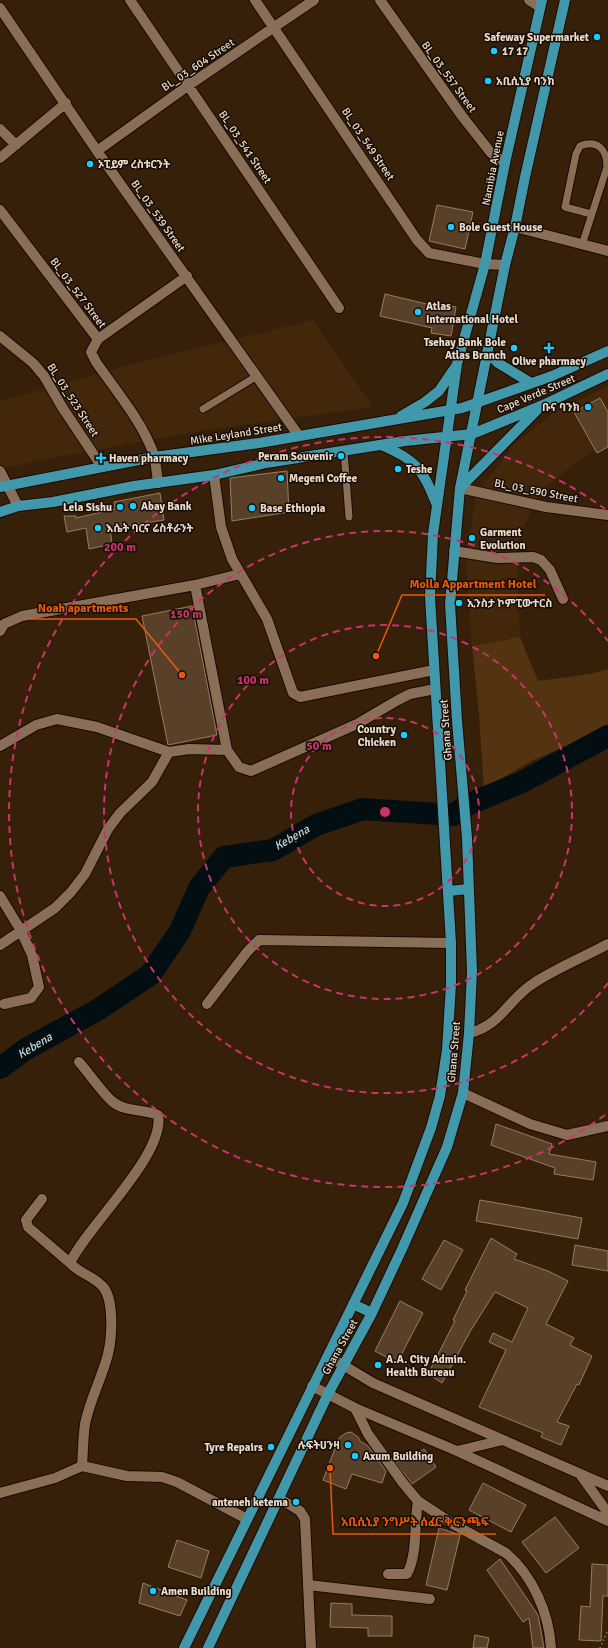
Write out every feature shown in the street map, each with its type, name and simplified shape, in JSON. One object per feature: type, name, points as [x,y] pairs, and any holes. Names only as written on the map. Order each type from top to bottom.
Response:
[{"type":"main road","points":[[476,404],[505,265],[515,227],[565,0]]},
{"type":"main road","name":"Namibia Avenue","points":[[451,411],[457,364],[485,264],[505,163],[541,4]]},
{"type":"main road","name":"Cape Verde Street","points":[[476,404],[552,376],[608,351]]},
{"type":"main road","points":[[487,352],[498,363],[531,383]]},
{"type":"main road","points":[[394,420],[425,402],[438,391],[457,364]]},
{"type":"main road","name":"Cape Verde Street","points":[[447,437],[472,434],[542,405],[608,374]]},
{"type":"main road","name":"Mike Leyland Street","points":[[4,486],[154,457],[195,453],[451,411],[476,404]]},
{"type":"main road","name":"Ghana Street","points":[[208,1648],[280,1499],[328,1394],[372,1313],[447,1147],[463,1093],[469,1033],[472,972],[467,838],[460,767],[450,604],[460,488],[472,434],[476,404]]},
{"type":"main road","points":[[460,488],[542,405]]},
{"type":"main road","name":"Ghana Street","points":[[184,1648],[403,1203],[431,1128],[440,1096],[447,1050],[452,984],[452,943],[444,844],[430,596],[433,534],[451,411]]},
{"type":"main road","points":[[0,512],[18,506],[53,502],[134,486],[214,474],[266,463],[447,437]]},
{"type":"main road","points":[[381,446],[411,459],[429,484],[437,505]]},
{"type":"main road","points":[[449,891],[468,889]]},
{"type":"main road","points":[[353,1304],[372,1313]]},
{"type":"street","name":"BL_03_541 Street","points":[[130,0],[339,308]]},
{"type":"street","name":"BL_03_549 Street","points":[[255,0],[275,27],[417,240],[429,253],[485,264],[505,265]]},
{"type":"street","name":"BL_03_604 Street","points":[[97,151],[189,85],[314,0]]},
{"type":"street","name":"BL_03_557 Street","points":[[380,0],[462,116],[491,153],[505,163]]},
{"type":"street","points":[[529,0],[541,4]]},
{"type":"street","name":"BL_03_539 Street","points":[[0,8],[66,103],[97,151],[299,436]]},
{"type":"street","points":[[0,158],[66,103]]},
{"type":"street","points":[[0,128],[16,145]]},
{"type":"street","name":"BL_03_527 Street","points":[[0,210],[98,339],[91,352],[96,362],[136,419],[148,440],[154,457]]},
{"type":"street","points":[[515,227],[608,251]]},
{"type":"street","points":[[98,339],[187,276]]},
{"type":"street","name":"BL_03_523 Street","points":[[0,336],[33,363],[44,376],[102,467]]},
{"type":"street","points":[[154,457],[158,483]]},
{"type":"street","points":[[0,471],[4,486],[18,506]]},
{"type":"street","points":[[214,474],[221,527],[232,559],[267,619],[294,693],[300,697],[434,670]]},
{"type":"street","name":"BL_03_590 Street","points":[[460,488],[546,507],[608,515]]},
{"type":"street","points":[[454,551],[497,558],[533,557],[541,560],[550,570],[563,599]]},
{"type":"street","points":[[0,631],[4,624],[22,616],[195,586],[240,574]]},
{"type":"street","points":[[195,586],[227,750],[239,767],[252,771],[357,724],[410,694],[436,689]]},
{"type":"street","points":[[0,746],[36,725],[57,719],[97,728],[169,752],[189,749],[227,750]]},
{"type":"street","points":[[0,945],[20,929],[55,908],[71,892],[85,874],[108,829],[120,813],[152,782],[169,752]]},
{"type":"street","points":[[0,896],[20,929],[32,955],[39,987],[31,998],[4,1004]]},
{"type":"street","points":[[207,1004],[247,952],[259,940],[452,943]]},
{"type":"street","points":[[469,1033],[489,1025],[515,1001],[521,992],[534,982],[608,944]]},
{"type":"street","points":[[70,1263],[76,1251],[117,1200],[142,1162],[152,1143],[159,1120],[158,1115],[153,1113],[127,1108],[114,1103],[79,1062]]},
{"type":"street","points":[[463,1093],[530,1124],[566,1135],[608,1126]]},
{"type":"street","points":[[42,1199],[26,1220],[28,1227],[77,1270],[97,1281],[105,1289],[109,1299],[111,1320],[108,1354],[93,1394],[85,1424],[82,1466]]},
{"type":"street","points":[[328,1356],[373,1383],[608,1486]]},
{"type":"street","points":[[312,1386],[355,1408],[457,1451],[608,1521]]},
{"type":"street","points":[[355,1408],[368,1434],[403,1483],[418,1501],[453,1524],[506,1553],[513,1559],[538,1594],[546,1616],[551,1648]]},
{"type":"street","points":[[457,1451],[502,1440]]},
{"type":"street","points":[[0,1493],[55,1478],[82,1466],[127,1476],[162,1478],[177,1482],[247,1519]]},
{"type":"street","points":[[580,1474],[608,1513]]},
{"type":"street","points":[[280,1499],[300,1512],[305,1519],[311,1648]]},
{"type":"street","points":[[388,1574],[408,1574],[414,1553],[415,1522],[418,1501]]},
{"type":"street","points":[[308,1585],[430,1600]]},
{"type":"lane","points":[[582,245],[607,167],[607,155],[600,147],[587,143],[580,146],[576,154],[565,207],[591,214]]},
{"type":"lane","points":[[203,409],[257,376]]},
{"type":"lane","points":[[344,451],[349,517]]},
{"type":"path","points":[[600,1648],[608,1630]]},
{"type":"shaded area","points":[[313,320],[373,407],[205,430],[35,461],[0,470],[0,401],[133,364]]},
{"type":"shaded area","points":[[608,386],[608,442],[574,464],[538,494],[516,546],[520,637],[472,646],[466,560],[476,493],[516,443],[552,414]]},
{"type":"shaded area","points":[[520,637],[538,681],[590,674],[608,669],[608,728],[531,761],[484,789],[479,715],[472,646]]},
{"type":"building","name":"Bole Guest House","points":[[437,205],[473,212],[465,249],[429,241]]},
{"type":"building","name":"Atlas International Hotel","points":[[385,294],[435,306],[436,304],[456,307],[451,336],[431,333],[432,328],[380,316]]},
{"type":"building","points":[[600,398],[608,412],[608,447],[597,453],[574,412]]},
{"type":"building","points":[[287,471],[289,512],[232,521],[230,478]]},
{"type":"building","points":[[160,493],[164,520],[110,528],[112,544],[89,549],[86,528],[67,532],[64,516],[76,516],[76,518],[115,509],[114,502]]},
{"type":"building","points":[[192,606],[217,735],[168,745],[142,616]]},
{"type":"building","points":[[496,1124],[552,1144],[549,1154],[596,1162],[593,1180],[554,1174],[555,1168],[491,1145]]},
{"type":"building","points":[[480,1200],[582,1218],[578,1239],[476,1221]]},
{"type":"building","points":[[491,1238],[517,1254],[514,1259],[548,1271],[568,1281],[546,1324],[574,1338],[570,1345],[592,1356],[579,1385],[577,1384],[557,1422],[569,1426],[561,1445],[541,1437],[543,1433],[479,1407],[506,1350],[489,1342],[493,1333],[512,1342],[528,1308],[495,1292],[471,1330],[442,1383],[428,1374],[455,1321],[453,1320],[467,1291],[465,1290]]},
{"type":"building","points":[[444,1240],[463,1250],[441,1290],[422,1279]]},
{"type":"building","points":[[575,1245],[608,1251],[608,1271],[572,1265]]},
{"type":"building","points":[[400,1301],[423,1313],[397,1363],[375,1351]]},
{"type":"building","name":"Axum Building","points":[[351,1432],[358,1437],[360,1441],[368,1446],[386,1471],[382,1483],[352,1474],[346,1489],[323,1480],[339,1438],[346,1433]]},
{"type":"building","points":[[424,1449],[436,1467],[412,1484],[396,1463],[405,1454],[410,1459]]},
{"type":"building","points":[[483,1483],[526,1505],[511,1532],[469,1510]]},
{"type":"building","points":[[555,1517],[579,1548],[546,1573],[522,1542]]},
{"type":"building","points":[[439,1528],[460,1535],[447,1590],[426,1585]]},
{"type":"building","points":[[177,1540],[209,1551],[201,1578],[168,1567]]},
{"type":"building","points":[[500,1559],[538,1615],[544,1648],[533,1648],[529,1618],[523,1622],[487,1570]]},
{"type":"building","points":[[592,1564],[608,1565],[608,1596],[603,1596],[601,1641],[579,1640],[581,1606],[590,1607]]},
{"type":"building","name":"Amen Building","points":[[143,1583],[187,1600],[180,1616],[139,1603]]},
{"type":"building","points":[[331,1603],[352,1604],[352,1615],[392,1616],[392,1636],[368,1636],[368,1628],[330,1627]]},
{"type":"building","points":[[475,1635],[489,1638],[487,1648],[473,1648]]},
{"type":"waterway","name":"Kebena","points":[[0,1068],[26,1049],[99,1009],[150,975],[180,931],[199,888],[224,857],[273,850],[316,825],[363,809],[453,815],[467,805],[522,782],[608,736]]},
{"type":"place","name":"Safeway Supermarket","points":[[597,37]]},
{"type":"place","name":"17 17","points":[[494,51]]},
{"type":"place","name":"አቢሲኒያ ባንክ","points":[[488,81]]},
{"type":"place","name":"ኦፒይም ረስቱርንት","points":[[90,164]]},
{"type":"place","name":"Bole Guest House","points":[[451,227]]},
{"type":"place","name":"Atlas International Hotel","points":[[418,312]]},
{"type":"place","name":"Tsehay Bank Bole Atlas Branch","points":[[514,348]]},
{"type":"place","name":"Olive pharmacy","points":[[549,348]]},
{"type":"place","name":"ቡና ባንክ","points":[[588,407]]},
{"type":"place","name":"Peram Souvenir","points":[[341,456]]},
{"type":"place","name":"Haven pharmacy","points":[[101,458]]},
{"type":"place","name":"Teshe","points":[[398,469]]},
{"type":"place","name":"Megeni Coffee","points":[[281,478]]},
{"type":"place","name":"Abay Bank","points":[[133,506]]},
{"type":"place","name":"Lela Sishu","points":[[120,507]]},
{"type":"place","name":"Base Ethiopia","points":[[252,508]]},
{"type":"place","name":"እሴት ባርና ሬስቶራንት","points":[[98,528]]},
{"type":"place","name":"Garment Evolution","points":[[472,538]]},
{"type":"place","name":"ኢንስታ ኮምፒውተርስ","points":[[459,603]]},
{"type":"place","name":"Molla Appartment Hotel","points":[[376,656]]},
{"type":"place","name":"Noah apartments","points":[[182,675]]},
{"type":"place","name":"Country Chicken","points":[[404,735]]},
{"type":"place","name":"A.A. City Admin. Health Bureau","points":[[378,1365]]},
{"type":"place","name":"ሉፍትሀንዛ","points":[[348,1445]]},
{"type":"place","name":"Tyre Repairs","points":[[271,1447]]},
{"type":"place","name":"Axum Building","points":[[355,1456]]},
{"type":"place","name":"አቢሲኒያ ንግሥት ሰፈር ቅርንጫፍ","points":[[330,1468]]},
{"type":"place","name":"anteneh ketema","points":[[296,1502]]},
{"type":"place","name":"Amen Building","points":[[153,1591]]}]
